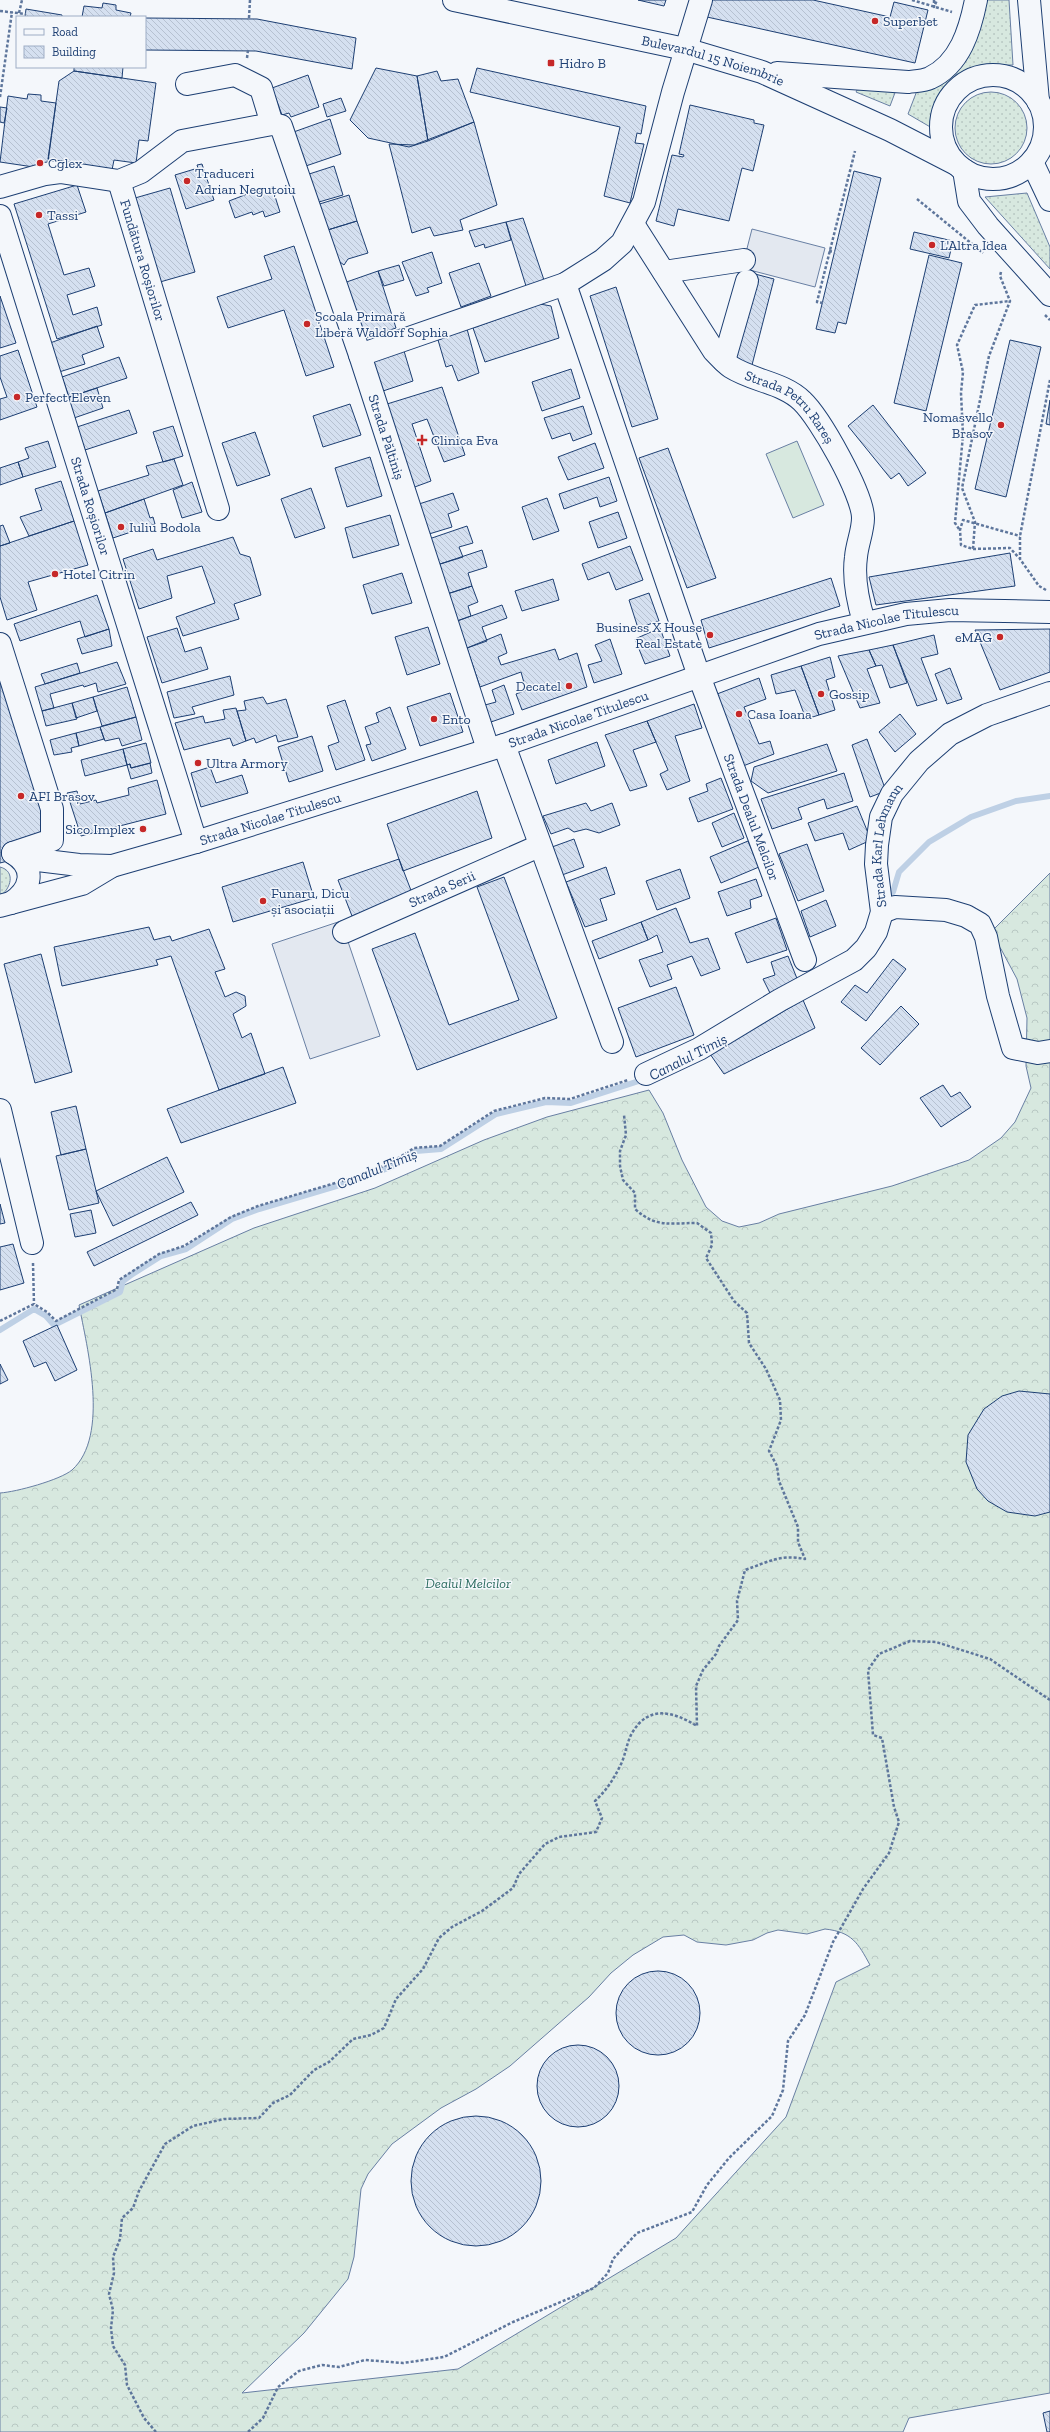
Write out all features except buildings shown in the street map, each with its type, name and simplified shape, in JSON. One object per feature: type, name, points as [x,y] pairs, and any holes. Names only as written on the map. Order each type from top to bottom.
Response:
[{"type":"street","name":"Bulevardul 15 Noiembrie","points":[[454,0],[685,49],[762,72],[890,130],[960,167]]},
{"type":"street","points":[[360,355],[565,284],[603,260],[622,243],[644,202],[685,49],[700,0]]},
{"type":"street","points":[[762,72],[908,82],[929,79],[943,70],[963,44],[971,24],[976,0]]},
{"type":"street","points":[[1029,0],[1043,108],[1044,134],[1039,158],[1050,200]]},
{"type":"street","name":"Strada Păltiniș","points":[[187,84],[235,75],[261,88],[277,125],[360,355],[496,747]]},
{"type":"street","points":[[1043,108],[1023,85],[1010,78],[988,76],[977,77],[962,85],[950,97],[942,112],[940,129],[944,146],[960,167],[969,201],[1045,302]]},
{"type":"street","name":"Fundătura Roșiorilor","points":[[218,509],[119,181],[141,172],[182,141],[277,125]]},
{"type":"street","points":[[960,167],[989,178],[1006,176],[1019,171],[1039,158]]},
{"type":"street","points":[[0,186],[45,174],[60,172],[119,181]]},
{"type":"street","name":"Strada Roșiorilor","points":[[0,216],[196,842]]},
{"type":"street","name":"Strada Petru Rareș","points":[[633,224],[714,351],[731,367],[801,400],[811,411],[841,462],[857,493],[863,517],[856,556],[855,573],[858,605],[864,622]]},
{"type":"street","points":[[664,272],[746,271],[724,361]]},
{"type":"street","points":[[565,284],[699,676]]},
{"type":"street","name":"Strada Nicolae Titulescu","points":[[5,905],[82,884],[112,866],[196,842],[496,747],[820,634],[864,622],[906,614],[950,610],[1050,612]]},
{"type":"street","points":[[0,644],[52,808],[52,840],[17,856]]},
{"type":"street","name":"Strada Dealul Melcilor","points":[[699,676],[804,960]]},
{"type":"street","name":"Strada Karl Lehmann","points":[[646,1074],[699,1049],[780,1000],[854,960],[876,932],[882,912],[876,864],[877,845],[881,817],[892,794],[920,761],[950,734],[987,715],[1050,693]]},
{"type":"street","points":[[496,747],[539,846],[612,1042]]},
{"type":"street","name":"Strada Serii","points":[[344,932],[539,846]]},
{"type":"street","name":"Strada Nicolae Titulescu","points":[[17,856],[79,865],[112,866]]},
{"type":"street","name":"Strada Nicolae Titulescu","points":[[5,905],[22,896],[29,877],[17,856]]},
{"type":"street","points":[[882,912],[895,907],[946,910],[966,916],[980,924],[986,937],[998,996],[1013,1048],[1038,1053],[1050,1051]]},
{"type":"street","points":[[0,1110],[32,1242]]},
{"type":"path","points":[[19,13],[22,0]]},
{"type":"path","points":[[249,18],[250,0]]},
{"type":"path","points":[[912,0],[953,13]]},
{"type":"path","points":[[934,7],[936,0]]},
{"type":"path","points":[[0,11],[26,14]]},
{"type":"path","points":[[0,97],[12,12]]},
{"type":"path","points":[[823,303],[816,302],[855,151]]},
{"type":"path","points":[[917,199],[989,259]]},
{"type":"path","points":[[829,251],[835,252]]},
{"type":"path","points":[[820,266],[825,267]]},
{"type":"path","points":[[973,549],[975,522],[962,488],[988,356],[1010,301],[1000,276],[1001,269],[1007,274]]},
{"type":"path","points":[[960,530],[955,523],[963,435],[961,393],[963,372],[957,344],[975,304],[1010,301]]},
{"type":"path","points":[[1045,302],[1050,320]]},
{"type":"path","points":[[1020,559],[1020,536],[1050,380]]},
{"type":"path","points":[[1020,536],[975,522],[963,520],[960,530],[961,545],[973,549],[1010,548],[1020,559],[1039,586],[1050,593]]},
{"type":"path","points":[[34,1304],[47,1312],[56,1321],[118,1289],[120,1280],[129,1272],[159,1254],[184,1246],[231,1217],[258,1206],[352,1178],[389,1164],[414,1148],[440,1146],[494,1111],[545,1098],[570,1099],[646,1074]]},
{"type":"path","points":[[156,2432],[144,2418],[126,2385],[125,2365],[113,2346],[111,2328],[113,2310],[109,2294],[114,2273],[113,2257],[120,2239],[122,2218],[133,2208],[138,2191],[165,2144],[193,2126],[224,2119],[259,2118],[273,2103],[290,2095],[299,2083],[314,2070],[329,2062],[354,2038],[371,2035],[384,2028],[396,1999],[422,1969],[439,1938],[452,1927],[482,1911],[513,1888],[519,1874],[545,1844],[558,1836],[596,1832],[602,1818],[594,1801],[606,1791],[622,1762],[632,1733],[640,1721],[659,1712],[680,1715],[698,1726],[696,1686],[703,1670],[716,1654],[719,1646],[738,1620],[737,1601],[746,1570],[774,1559],[789,1556],[805,1559],[798,1542],[798,1527],[779,1481],[777,1466],[769,1451],[781,1420],[780,1400],[766,1369],[749,1343],[748,1313],[734,1301],[706,1258],[712,1245],[711,1234],[697,1222],[664,1223],[648,1220],[635,1209],[636,1193],[624,1180],[620,1166],[620,1151],[626,1135],[624,1115]]},
{"type":"path","points":[[32,1242],[34,1304]]},
{"type":"path","points":[[0,1321],[34,1304]]},
{"type":"path","points":[[248,2432],[263,2418],[278,2387],[299,2370],[322,2365],[339,2367],[365,2360],[403,2363],[444,2357],[514,2322],[594,2288],[608,2273],[613,2259],[637,2233],[692,2212],[707,2185],[729,2158],[772,2116],[784,2090],[788,2041],[805,2015],[833,1942],[863,1889],[889,1853],[899,1822],[894,1807],[882,1738],[873,1735],[868,1670],[879,1654],[910,1641],[936,1642],[990,1659],[1050,1700]]},
{"type":"green space","points":[[985,0],[1009,0],[1013,65],[979,67],[969,70],[950,81],[937,101],[932,128],[908,114],[918,88]]},
{"type":"green space","points":[[860,85],[896,90],[890,106],[856,92]]},
{"type":"green space","points":[[991,92],[1011,98],[1021,108],[1027,128],[1021,148],[1011,158],[991,164],[971,158],[961,148],[955,128],[961,108],[971,98]]},
{"type":"green space","points":[[1027,193],[1050,247],[1050,269],[985,197]]},
{"type":"green space","points":[[797,441],[824,505],[793,518],[766,454]]},
{"type":"green space","points":[[0,867],[8,872],[10,880],[7,889],[0,896]]},
{"type":"green space","name":"Dealul Melcilor","points":[[1050,873],[1050,2393],[909,2418],[903,2432],[0,2432],[0,1493],[27,1488],[58,1478],[72,1470],[84,1455],[90,1436],[93,1414],[93,1390],[87,1344],[79,1305],[254,1228],[375,1188],[484,1140],[547,1117],[649,1090],[663,1113],[682,1160],[706,1207],[722,1221],[739,1227],[759,1223],[779,1214],[892,1186],[969,1160],[1001,1138],[1015,1122],[1031,1088],[1026,1066],[1027,1018],[1017,979],[1001,949],[989,934]],"holes":[[[825,1929],[842,1933],[853,1940],[858,1945],[870,1965],[836,1982],[786,2117],[676,2238],[458,2369],[242,2393],[304,2333],[348,2279],[354,2257],[361,2189],[368,2174],[392,2144],[441,2108],[476,2089],[510,2066],[589,1997],[611,1973],[633,1955],[663,1937],[684,1935],[697,1942],[726,1945],[753,1940],[767,1933],[778,1930],[807,1934]]]},
{"type":"shaded area","points":[[752,229],[825,248],[815,287],[742,268]]},
{"type":"shaded area","points":[[341,921],[380,1036],[310,1059],[272,944]]},
{"type":"waterway","name":"Canalul Timiș","points":[[893,892],[899,872],[929,842],[971,817],[1016,801],[1050,796]]},
{"type":"waterway","name":"Canalul Timiș","points":[[0,1330],[34,1309],[46,1316],[54,1325],[120,1292],[123,1281],[131,1275],[161,1256],[186,1249],[232,1219],[259,1209],[353,1181],[391,1167],[416,1151],[441,1149],[496,1114],[546,1102],[571,1103],[645,1079]]},
{"type":"place","name":"Superbet","points":[[875,21]]},
{"type":"place","name":"Hidro B","points":[[551,63]]},
{"type":"place","name":"Cglex","points":[[40,163]]},
{"type":"place","name":"Traduceri Adrian Neguțoiu","points":[[187,181]]},
{"type":"place","name":"Tassi","points":[[39,215]]},
{"type":"place","name":"L'Altra Idea","points":[[932,245]]},
{"type":"place","name":"Școala Primară Liberă Waldorf Sophia","points":[[307,324]]},
{"type":"place","name":"Perfect Eleven","points":[[17,397]]},
{"type":"place","name":"Nomasvello Brasov","points":[[1001,425]]},
{"type":"place","name":"Clinica Eva","points":[[422,440]]},
{"type":"place","name":"Iuliu Bodola","points":[[121,527]]},
{"type":"place","name":"Hotel Citrin","points":[[55,574]]},
{"type":"place","name":"Business X House Real Estate","points":[[710,635]]},
{"type":"place","name":"eMAG","points":[[1000,637]]},
{"type":"place","name":"Decatel","points":[[569,686]]},
{"type":"place","name":"Gossip","points":[[821,694]]},
{"type":"place","name":"Casa Ioana","points":[[739,714]]},
{"type":"place","name":"Ento","points":[[434,719]]},
{"type":"place","name":"Ultra Armory","points":[[198,763]]},
{"type":"place","name":"AFI Brașov","points":[[21,796]]},
{"type":"place","name":"Sico Implex","points":[[143,829]]},
{"type":"place","name":"Funaru, Dicu și asociații","points":[[263,901]]}]
